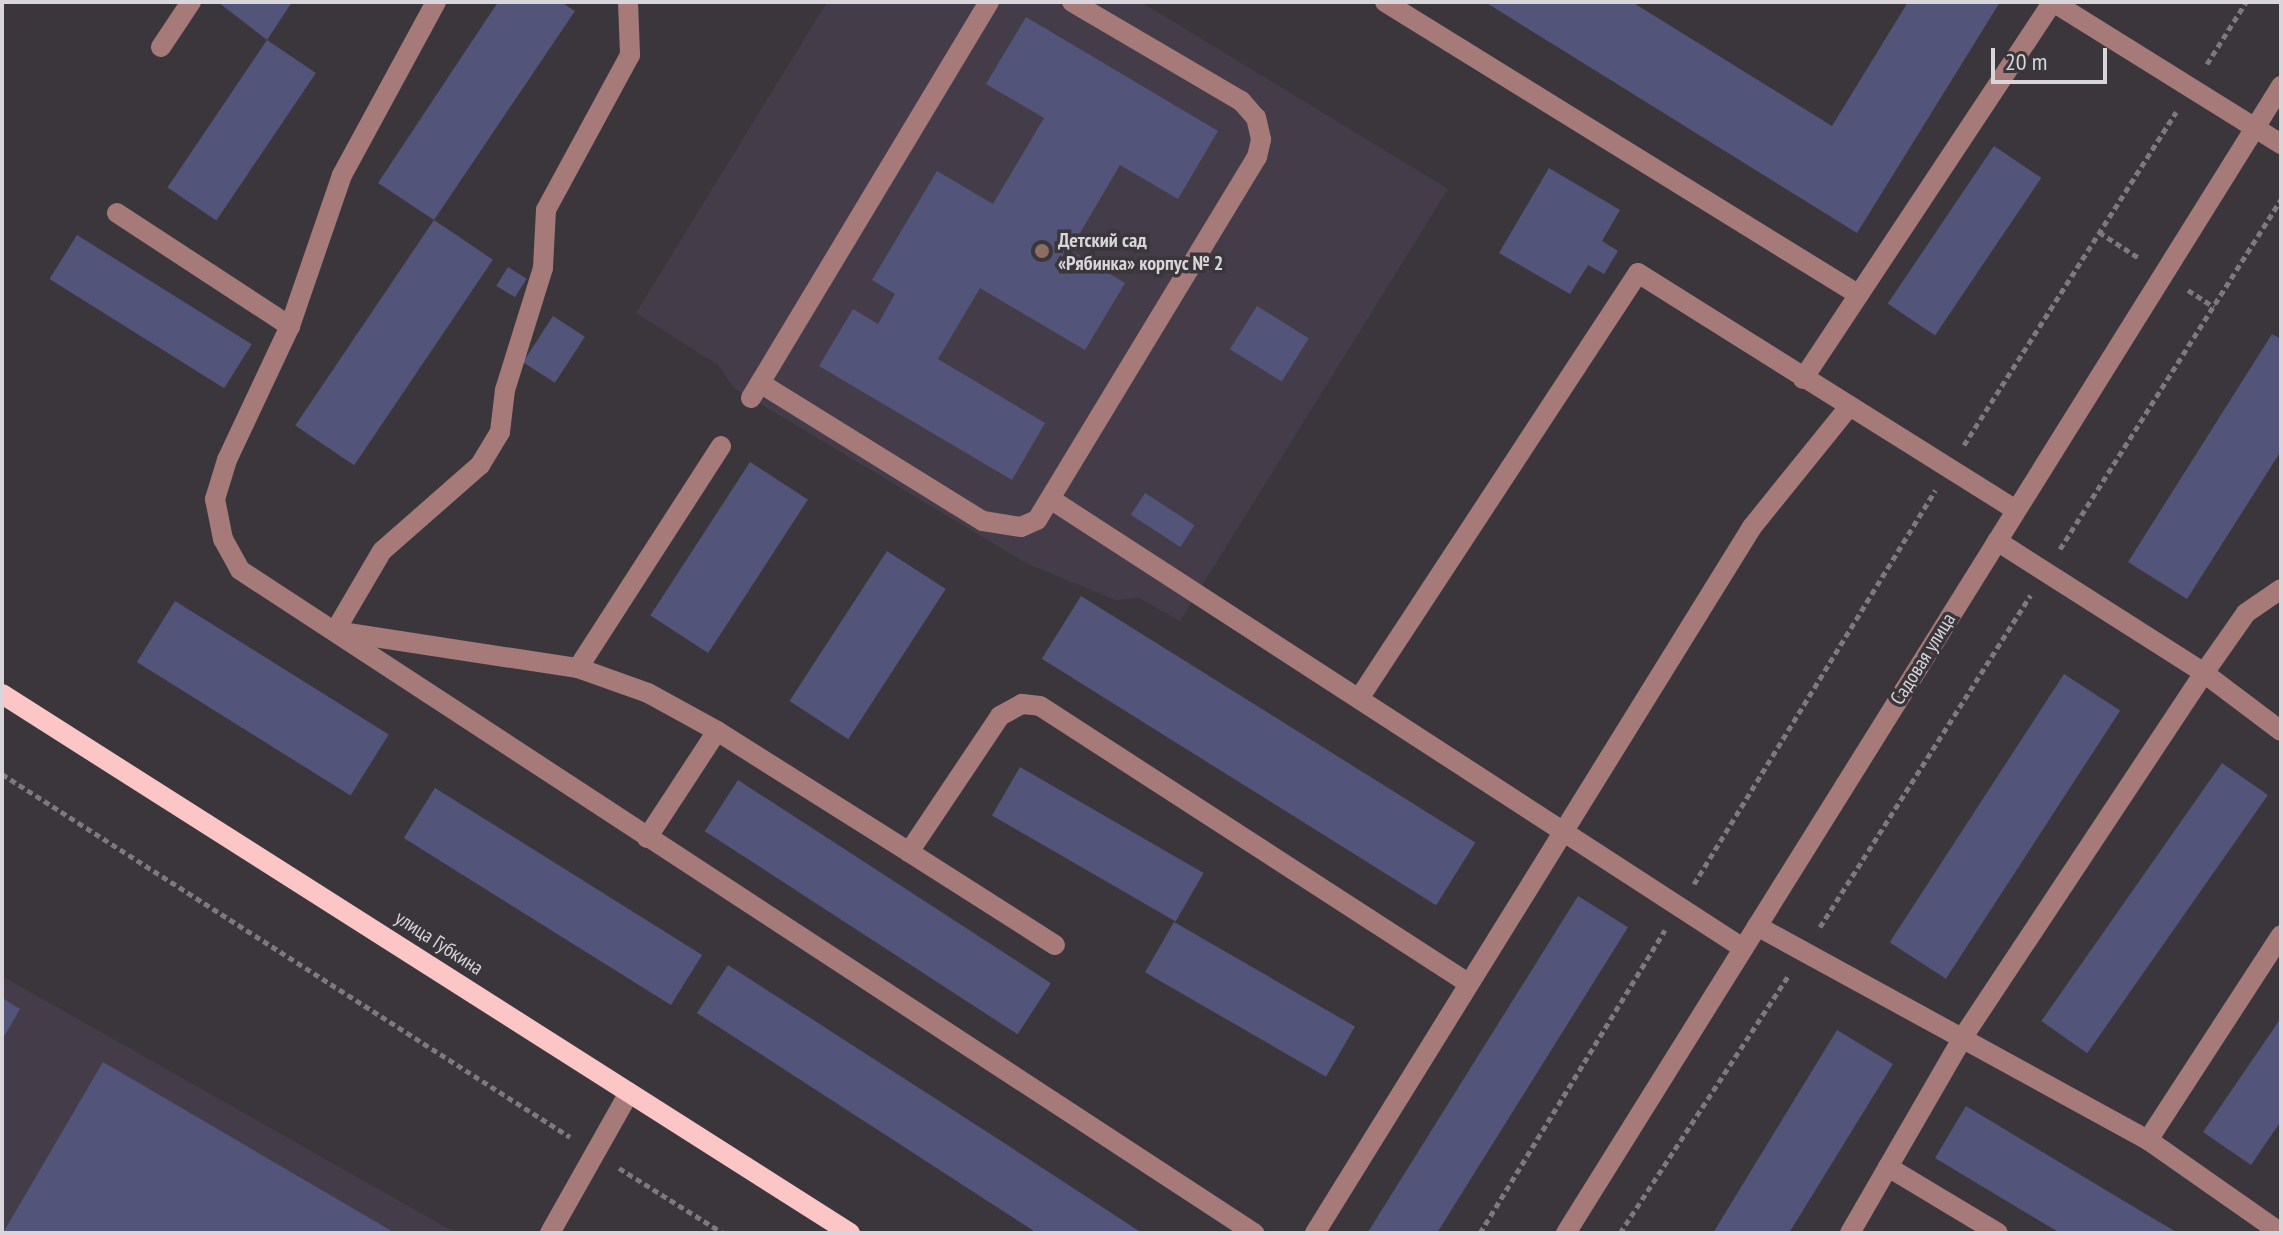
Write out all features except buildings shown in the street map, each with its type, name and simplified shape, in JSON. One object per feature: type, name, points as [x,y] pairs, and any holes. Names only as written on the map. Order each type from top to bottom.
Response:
[{"type":"main road","name":"улица Губкина","points":[[2,694],[850,1233]]},
{"type":"street","points":[[161,47],[191,2]]},
{"type":"street","points":[[436,2],[342,175],[290,326],[215,499],[223,539],[240,570],[1254,1233]]},
{"type":"street","points":[[335,631],[382,551],[480,465],[500,432],[505,390],[543,268],[546,210],[630,55],[628,2]]},
{"type":"street","points":[[989,2],[756,390],[983,521],[1021,527],[1052,500],[1257,157],[1261,139],[1256,118],[1241,101],[1072,2]]},
{"type":"street","points":[[1385,2],[1859,295]]},
{"type":"street","points":[[1803,379],[2053,2],[2281,144]]},
{"type":"street","name":"Садовая улица","points":[[1566,1233],[2281,86]]},
{"type":"street","points":[[117,213],[290,326]]},
{"type":"street","points":[[1360,697],[1638,273],[1848,408],[2016,510]]},
{"type":"street","points":[[1315,1233],[1563,827],[1752,527],[1848,408]]},
{"type":"street","points":[[578,668],[721,446]]},
{"type":"street","points":[[1052,500],[1563,827],[1743,948]]},
{"type":"street","points":[[1997,541],[2204,673],[2281,731]]},
{"type":"street","points":[[1850,1233],[1965,1034],[2204,673],[2246,613],[2281,589]]},
{"type":"street","points":[[335,631],[578,668],[648,693],[717,731],[1055,945]]},
{"type":"street","points":[[909,852],[1000,716],[1022,704],[1040,706],[1468,983]]},
{"type":"street","points":[[647,838],[717,731]]},
{"type":"street","points":[[1757,926],[1965,1034],[2148,1140],[2281,1233]]},
{"type":"street","points":[[2148,1140],[2281,935]]},
{"type":"street","points":[[550,1233],[629,1093]]},
{"type":"street","points":[[1888,1167],[1998,1233]]},
{"type":"path","points":[[1480,1233],[1948,469],[2246,2]]},
{"type":"path","points":[[1620,1233],[1805,950],[2281,199]]},
{"type":"path","points":[[2,774],[723,1233]]},
{"type":"shaded area","name":"Детский сад «Рябинка» корпус № 2","points":[[827,2],[1141,2],[1448,189],[1180,621],[1139,598],[1115,600],[1026,563],[734,388],[718,365],[636,313]]},
{"type":"shaded area","points":[[2,976],[456,1233],[2,1233]]},
{"type":"place","name":"Детский сад «Рябинка» корпус № 2","points":[[1042,251]]}]
